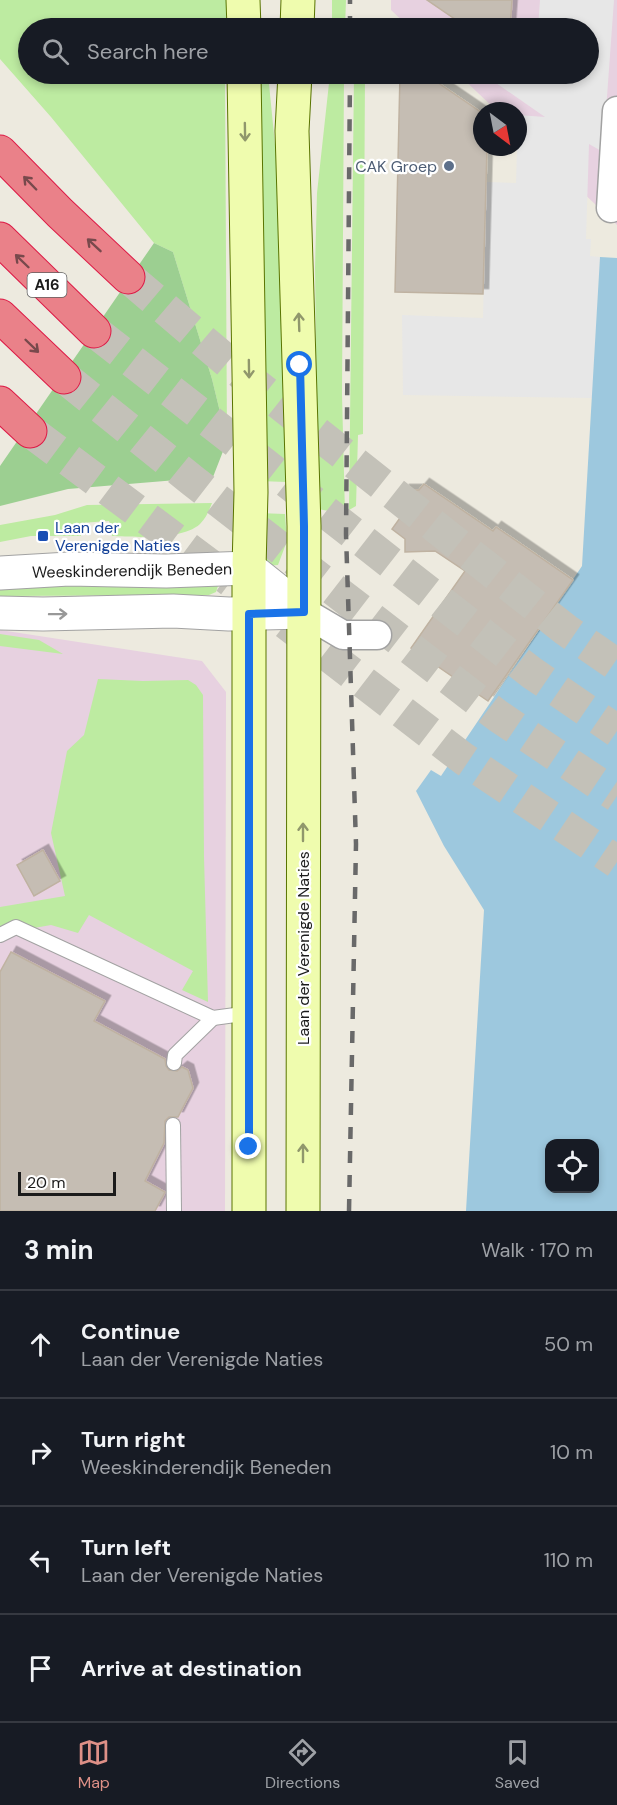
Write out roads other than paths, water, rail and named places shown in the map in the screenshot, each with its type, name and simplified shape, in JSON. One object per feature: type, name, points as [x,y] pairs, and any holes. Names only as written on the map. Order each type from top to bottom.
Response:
[{"type":"highway","points":[[0,152],[128,277]]},
{"type":"highway","name":"A16","points":[[0,239],[94,331]]},
{"type":"highway","points":[[0,316],[64,377]]},
{"type":"highway","points":[[0,403],[30,431]]},
{"type":"main road","points":[[243,0],[244,18]]},
{"type":"main road","points":[[297,18],[298,0]]},
{"type":"main road","points":[[244,84],[251,492],[249,1211]]},
{"type":"main road","name":"Laan der Verenigde Naties","points":[[294,84],[292,131],[304,526],[303,1211]]},
{"type":"street","points":[[611,208],[617,111]]},
{"type":"street","name":"Weeskinderendijk Beneden","points":[[0,573],[249,568],[304,612]]},
{"type":"street","points":[[0,613],[174,611],[249,614],[304,612],[343,635],[376,635]]},
{"type":"lane","points":[[0,935],[16,927],[213,1017],[250,1013]]},
{"type":"lane","points":[[174,1063],[174,1055],[213,1017]]},
{"type":"lane","points":[[173,1125],[174,1211]]},
{"type":"water","points":[[600,257],[617,258],[617,1211],[466,1211],[484,910],[444,846],[416,791],[431,770],[441,776],[582,566]]},
{"type":"tunnel","points":[[128,277],[241,373],[566,630],[617,665]]},
{"type":"tunnel","points":[[94,331],[532,673],[617,731]]},
{"type":"tunnel","points":[[64,377],[193,481],[498,716],[617,796]]},
{"type":"tunnel","points":[[30,431],[231,581]]},
{"type":"tunnel","points":[[286,623],[464,759],[617,862]]},
{"type":"railway","points":[[350,0],[350,18]]},
{"type":"railway","points":[[349,1211],[356,844],[346,534],[350,84]]},
{"type":"place","name":"CAK Groep","points":[[449,166]]},
{"type":"place","name":"Laan der Verenigde Naties","points":[[43,536]]}]
